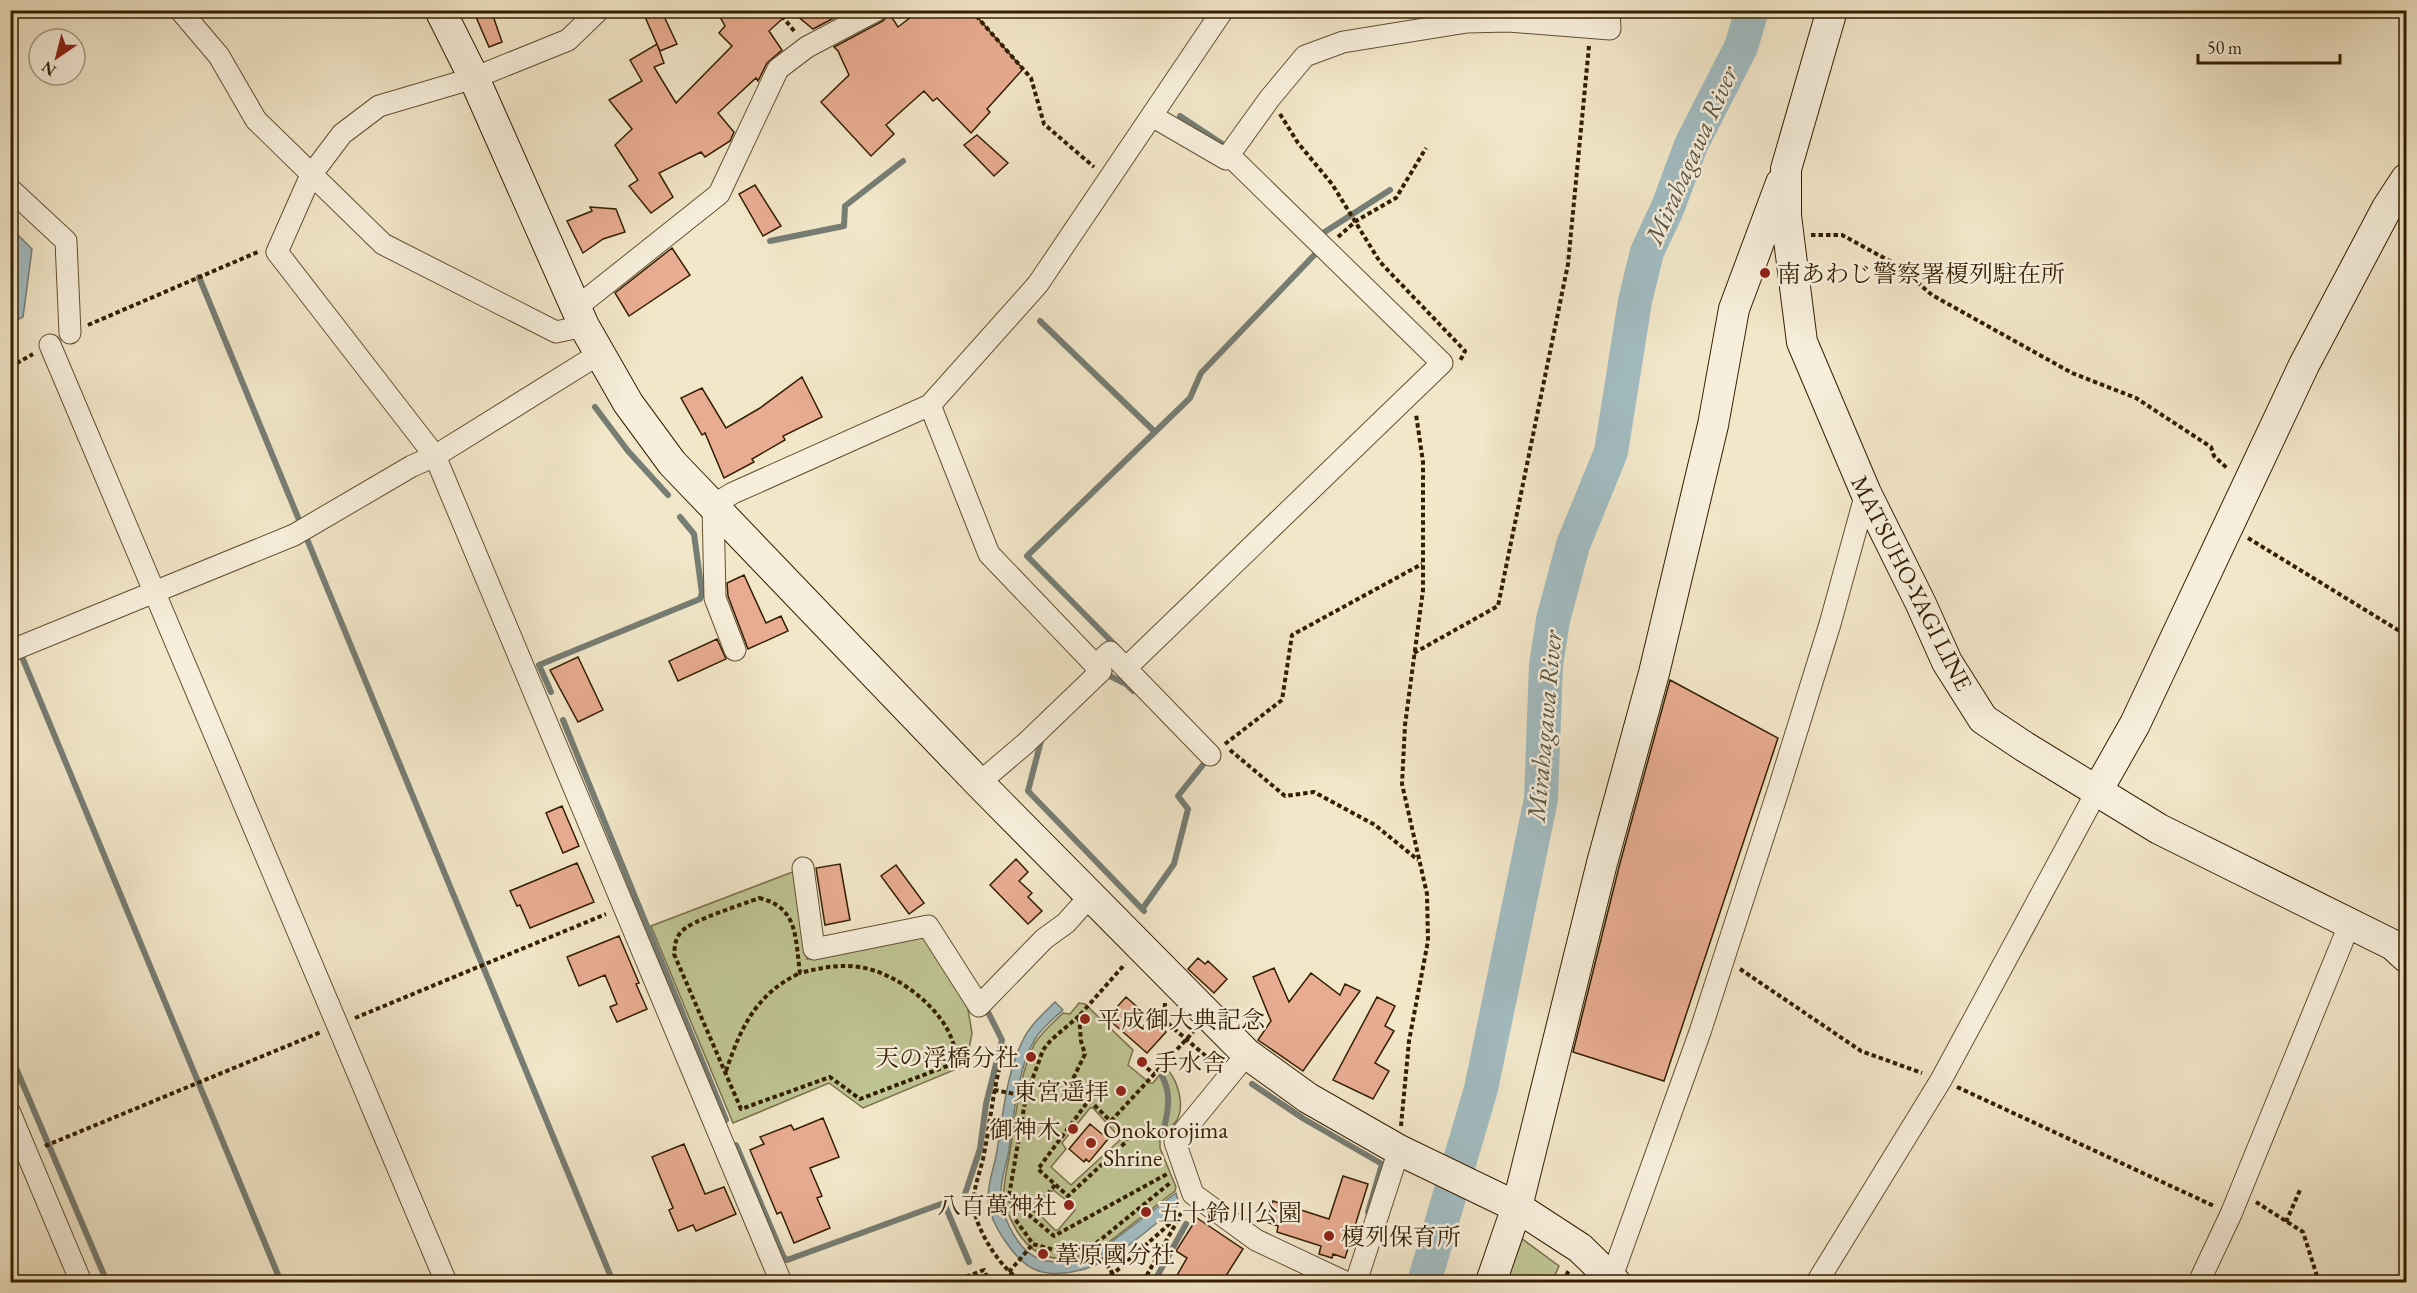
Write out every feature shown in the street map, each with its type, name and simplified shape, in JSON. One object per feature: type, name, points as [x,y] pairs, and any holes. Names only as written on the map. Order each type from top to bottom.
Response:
[{"type":"street","points":[[180,10],[219,56],[256,120],[383,244],[556,332],[581,317],[719,194],[778,69],[807,47],[877,10]]},
{"type":"street","points":[[440,10],[474,78],[599,354],[628,403],[672,463],[979,783],[1143,946],[1247,1054],[1308,1098],[1405,1153],[1504,1201],[1580,1248],[1612,1281],[1700,1032],[1830,624],[1866,493]]},
{"type":"street","points":[[599,10],[568,40],[474,78],[379,106],[342,134],[311,175],[278,252],[435,456],[782,1282]]},
{"type":"street","points":[[713,505],[733,493],[930,405],[1038,284],[1224,10]]},
{"type":"street","points":[[1152,116],[1226,159],[1270,98],[1305,56],[1343,42],[1467,22],[1509,21],[1610,29],[1610,10]]},
{"type":"street","name":"MATSUHO-YAGI LINE","points":[[1832,10],[1786,169],[1786,216],[1802,342],[1866,493],[1947,662],[1983,719],[2097,791],[2187,843],[2402,951]]},
{"type":"street","points":[[1126,668],[1442,363],[1230,156]]},
{"type":"street","points":[[1491,1282],[1504,1201],[1602,863],[1654,673],[1713,425],[1734,309],[1786,169]]},
{"type":"street","points":[[1817,1282],[1941,1080],[2134,724],[2304,365],[2387,208],[2406,179]]},
{"type":"street","points":[[10,189],[66,241],[70,333]]},
{"type":"street","points":[[50,345],[446,1282]]},
{"type":"street","points":[[10,651],[294,535],[412,466],[435,456],[599,354]]},
{"type":"street","points":[[930,405],[989,554],[1101,671],[1026,743],[979,783]]},
{"type":"street","points":[[713,505],[715,598],[735,650]]},
{"type":"street","points":[[1095,666],[1110,652],[1210,755]]},
{"type":"street","points":[[802,868],[814,949],[928,926],[979,1006],[1044,939],[1066,923],[1091,895]]},
{"type":"street","points":[[2199,1282],[2231,1214],[2350,923]]},
{"type":"street","points":[[1247,1054],[1175,1142],[1193,1194],[1256,1240],[1345,1282]]},
{"type":"street","points":[[10,1113],[81,1282]]},
{"type":"street","points":[[1356,1282],[1405,1153]]},
{"type":"path","points":[[777,10],[807,47]]},
{"type":"path","points":[[971,10],[1031,78],[1044,124],[1109,180]]},
{"type":"path","points":[[1414,653],[1498,606],[1568,264],[1591,27]]},
{"type":"path","points":[[1270,98],[1298,143],[1332,184],[1380,262],[1465,351],[1462,359],[1454,368]]},
{"type":"path","points":[[1326,248],[1356,221],[1396,198],[1426,148]]},
{"type":"path","points":[[1789,235],[1842,235],[1888,260],[1932,295],[1984,325],[2072,373],[2136,398],[2211,447],[2214,456],[2247,486]]},
{"type":"path","points":[[70,333],[282,242]]},
{"type":"path","points":[[10,367],[50,345]]},
{"type":"path","points":[[1405,1153],[1409,1041],[1428,941],[1427,894],[1402,784],[1404,725],[1423,590],[1423,462],[1415,409]]},
{"type":"path","points":[[2227,525],[2406,634]]},
{"type":"path","points":[[1419,861],[1375,825],[1314,792],[1285,796],[1223,745],[1282,700],[1292,635],[1422,564]]},
{"type":"path","points":[[726,1072],[738,1036],[766,994],[784,980],[800,973],[831,966],[860,967],[887,975],[913,992],[943,1020],[956,1053],[955,1063],[860,1099],[830,1077],[741,1109],[674,954],[675,943],[681,931],[695,922],[759,898],[770,901],[786,912],[792,920],[800,973]]},
{"type":"path","points":[[27,1153],[623,907]]},
{"type":"path","points":[[1143,946],[1079,1016],[1043,1050],[1026,1096],[1009,1196],[1015,1219],[1033,1244],[1057,1251],[1095,1245],[1184,1168]]},
{"type":"path","points":[[1724,957],[1861,1051],[1941,1080],[2231,1214]]},
{"type":"path","points":[[1111,1121],[1209,1015]]},
{"type":"path","points":[[1079,1016],[1081,1041],[1085,1054],[1071,1083],[1089,1100],[1111,1121],[1127,1137],[1127,1141],[1068,1196],[1038,1169],[1089,1100]]},
{"type":"path","points":[[1006,1046],[998,1070],[983,1161],[973,1193],[974,1211],[1000,1264],[1018,1280],[1025,1282]]},
{"type":"path","points":[[1147,1068],[1154,1074]]},
{"type":"path","points":[[994,1090],[1026,1096]]},
{"type":"path","points":[[1055,1185],[1030,1216],[1054,1236],[1184,1168]]},
{"type":"path","points":[[2286,1222],[2300,1190]]},
{"type":"path","points":[[2240,1192],[2303,1232],[2317,1276]]},
{"type":"path","points":[[1081,1282],[1095,1281],[1113,1274],[1181,1214],[1196,1197]]},
{"type":"path","points":[[1143,1282],[1181,1214]]},
{"type":"path","points":[[1009,1272],[1033,1244]]},
{"type":"path","points":[[1095,1245],[1113,1274]]},
{"type":"path","points":[[952,1282],[984,1270],[989,1282]]},
{"type":"green space","points":[[795,871],[807,959],[922,934],[967,1004],[972,1033],[966,1065],[863,1108],[829,1083],[733,1123],[651,926]]},
{"type":"green space","points":[[1079,1003],[1085,1004],[1133,1050],[1128,1065],[1150,1083],[1153,1083],[1164,1069],[1168,1070],[1175,1081],[1180,1101],[1179,1114],[1177,1120],[1160,1138],[1160,1148],[1176,1187],[1175,1191],[1101,1248],[1077,1257],[1054,1258],[1034,1250],[1017,1231],[1005,1205],[1004,1182],[1019,1096],[1030,1055],[1035,1043],[1048,1027],[1063,1013],[1070,1014]],"holes":[[[1090,1108],[1093,1108],[1121,1139],[1071,1185],[1051,1167],[1066,1149],[1062,1143]],[[1053,1190],[1075,1207],[1058,1230],[1055,1230],[1035,1210]]]},
{"type":"green space","points":[[1521,1238],[1559,1266],[1552,1282],[1504,1282]]},
{"type":"water","points":[[11,228],[32,249],[23,317],[11,323]]},
{"type":"water","points":[[1055,1002],[1063,1010],[1035,1039],[1024,1066],[1017,1096],[1001,1195],[1005,1217],[1014,1235],[1025,1250],[1040,1259],[1055,1262],[1072,1260],[1102,1249],[1176,1193],[1179,1205],[1135,1241],[1111,1257],[1085,1269],[1067,1273],[1042,1272],[1028,1266],[1020,1259],[1005,1241],[993,1220],[988,1201],[989,1184],[1012,1068],[1029,1029]]},
{"type":"building","points":[[473,10],[491,10],[502,42],[489,47]]},
{"type":"building","points":[[642,10],[661,10],[677,44],[660,51]]},
{"type":"building","points":[[716,10],[849,10],[813,29],[791,11],[769,31],[782,50],[767,63],[758,81],[756,78],[718,113],[734,132],[730,141],[705,157],[701,152],[659,173],[673,197],[651,213],[629,186],[638,180],[615,145],[632,129],[609,100],[642,81],[630,60],[657,44],[664,63],[654,67],[676,103],[732,46],[719,33],[725,26]]},
{"type":"building","points":[[920,10],[971,10],[1023,69],[987,109],[990,112],[971,133],[937,98],[933,101],[924,91],[886,125],[894,134],[871,156],[821,102],[849,75],[834,47],[883,21],[889,13],[898,27]]},
{"type":"building","points":[[977,135],[1008,163],[994,176],[964,145]]},
{"type":"building","points":[[755,185],[781,226],[763,236],[739,194]]},
{"type":"building","points":[[590,207],[616,209],[625,232],[603,239],[583,253],[567,221],[592,211]]},
{"type":"building","points":[[672,248],[690,275],[629,316],[615,293]]},
{"type":"building","points":[[802,377],[822,417],[783,436],[785,440],[752,459],[754,462],[724,478],[705,433],[702,435],[681,398],[702,388],[726,428],[760,408]]},
{"type":"building","points":[[744,575],[766,623],[781,616],[788,631],[748,649],[728,596],[727,583]]},
{"type":"building","points":[[717,639],[726,659],[678,681],[669,661]]},
{"type":"building","points":[[578,657],[603,710],[578,722],[550,670]]},
{"type":"building","points":[[1670,680],[1778,738],[1664,1081],[1573,1052],[1619,867]]},
{"type":"building","points":[[562,806],[579,846],[563,853],[546,813]]},
{"type":"building","points":[[1016,859],[1028,872],[1019,881],[1032,893],[1028,897],[1042,911],[1028,924],[990,885]]},
{"type":"building","points":[[577,863],[594,902],[530,928],[520,905],[517,906],[510,891]]},
{"type":"building","points":[[840,864],[850,920],[825,925],[816,868]]},
{"type":"building","points":[[896,865],[924,903],[909,914],[881,876]]},
{"type":"building","points":[[619,936],[639,983],[636,984],[647,1009],[617,1022],[610,1007],[617,1004],[605,975],[579,986],[567,957]]},
{"type":"building","points":[[1198,958],[1205,964],[1208,961],[1227,979],[1214,993],[1188,969]]},
{"type":"building","points":[[1274,968],[1289,1002],[1311,973],[1340,995],[1345,984],[1360,991],[1303,1071],[1258,1040],[1271,1021],[1253,977]]},
{"type":"building","points":[[1126,997],[1166,1032],[1147,1053],[1107,1018]]},
{"type":"building","points":[[1377,997],[1395,1006],[1385,1026],[1394,1031],[1375,1063],[1389,1071],[1373,1099],[1333,1080]]},
{"type":"building","points":[[823,1118],[839,1157],[810,1168],[822,1196],[817,1198],[830,1228],[794,1243],[781,1212],[777,1214],[750,1150],[764,1144],[760,1137],[791,1125],[794,1130]]},
{"type":"building","points":[[1090,1124],[1108,1139],[1089,1162],[1086,1159],[1084,1162],[1069,1149]]},
{"type":"building","points":[[684,1144],[705,1194],[724,1187],[736,1214],[696,1231],[693,1225],[678,1231],[669,1210],[673,1208],[652,1157]]},
{"type":"building","points":[[1343,1176],[1368,1184],[1345,1258],[1333,1254],[1332,1258],[1319,1254],[1321,1246],[1277,1232],[1278,1226],[1266,1222],[1273,1201],[1329,1219]]},
{"type":"building","points":[[1197,1218],[1243,1249],[1222,1282],[1185,1282],[1176,1277],[1187,1258],[1176,1251]]},
{"type":"waterway","name":"Mirahagawa River","points":[[1424,1282],[1481,1089],[1541,799],[1546,665],[1553,620],[1573,545],[1611,452],[1635,301],[1647,252],[1668,207],[1691,145],[1741,47],[1752,10]]},
{"type":"waterway","points":[[1180,116],[1230,149]]},
{"type":"waterway","points":[[770,241],[844,226],[845,206],[903,161]]},
{"type":"waterway","points":[[1320,235],[1390,190]]},
{"type":"waterway","points":[[1116,646],[1027,556],[1190,398],[1201,373],[1321,248]]},
{"type":"waterway","points":[[199,277],[613,1282]]},
{"type":"waterway","points":[[1040,321],[1155,432]]},
{"type":"waterway","points":[[595,407],[628,451],[668,495]]},
{"type":"waterway","points":[[551,692],[539,665],[700,599],[702,593],[694,534],[680,517]]},
{"type":"waterway","points":[[10,628],[281,1282]]},
{"type":"waterway","points":[[1104,673],[1126,684],[1133,691]]},
{"type":"waterway","points":[[563,720],[726,1120]]},
{"type":"waterway","points":[[1042,737],[1028,791],[1144,911]]},
{"type":"waterway","points":[[1143,908],[1174,864],[1188,809],[1178,796],[1206,761],[1203,759]]},
{"type":"waterway","points":[[965,1194],[980,1149],[986,1104],[1002,1040],[988,1012]]},
{"type":"waterway","points":[[10,1054],[107,1282]]},
{"type":"waterway","points":[[1162,1076],[1168,1097],[1168,1111],[1163,1132]]},
{"type":"waterway","points":[[1252,1084],[1304,1119],[1382,1164],[1368,1212]]},
{"type":"waterway","points":[[736,1145],[783,1256],[787,1260],[944,1203],[969,1262]]},
{"type":"waterway","points":[[1154,1282],[1186,1224]]},
{"type":"place","name":"南あわじ警察署榎列駐在所","points":[[1765,273]]},
{"type":"place","name":"平成御大典記念","points":[[1085,1019]]},
{"type":"place","name":"天の浮橋分社","points":[[1031,1057]]},
{"type":"place","name":"手水舎","points":[[1142,1062]]},
{"type":"place","name":"東宮遥拝","points":[[1121,1091]]},
{"type":"place","name":"御神木","points":[[1073,1129]]},
{"type":"place","name":"Onokorojima Shrine","points":[[1091,1143]]},
{"type":"place","name":"八百萬神社","points":[[1069,1205]]},
{"type":"place","name":"五十鈴川公園","points":[[1146,1212]]},
{"type":"place","name":"榎列保育所","points":[[1329,1236]]},
{"type":"place","name":"葦原國分社","points":[[1043,1254]]}]
